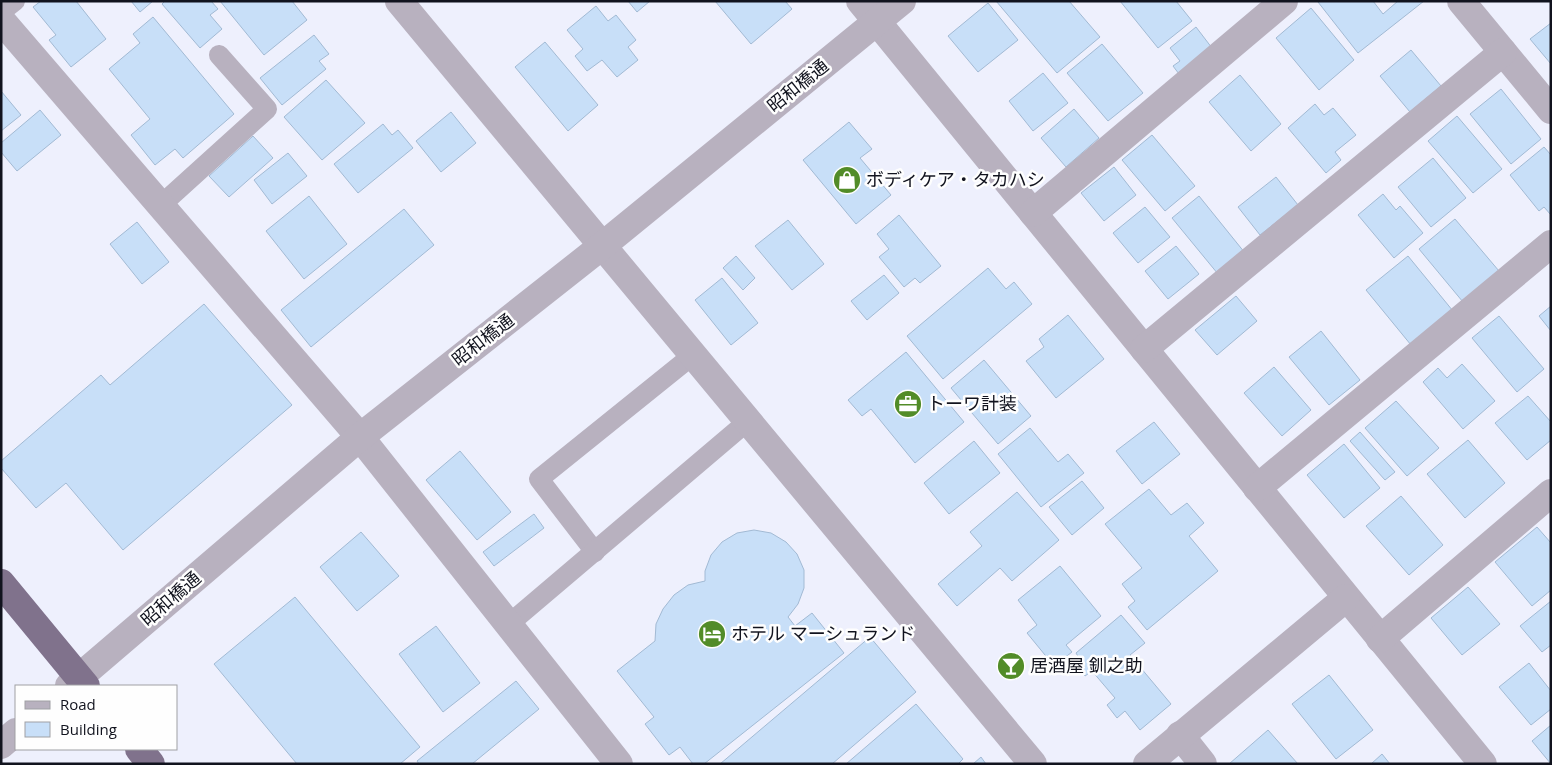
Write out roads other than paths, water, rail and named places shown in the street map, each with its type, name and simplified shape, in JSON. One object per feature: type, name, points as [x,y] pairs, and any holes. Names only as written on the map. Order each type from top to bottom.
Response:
[{"type":"highway","points":[[1,583],[78,683]]},
{"type":"highway","points":[[140,750],[151,764]]},
{"type":"street","points":[[399,1],[1033,764]]},
{"type":"street","name":"昭和橋通","points":[[78,683],[360,437],[602,246],[869,11],[902,1]]},
{"type":"street","points":[[1033,213],[1284,1]]},
{"type":"street","points":[[1461,1],[1551,110]]},
{"type":"street","points":[[869,11],[1483,764]]},
{"type":"street","points":[[1,20],[360,437],[618,764]]},
{"type":"street","points":[[1144,349],[1503,52]]},
{"type":"street","points":[[1257,488],[1551,244]]},
{"type":"street","points":[[1380,639],[1551,493]]},
{"type":"street","points":[[1147,764],[1346,598]]},
{"type":"street","points":[[1,745],[15,733]]},
{"type":"street","points":[[1180,735],[1203,764]]},
{"type":"lane","points":[[1,12],[15,1]]},
{"type":"lane","points":[[161,205],[267,110],[219,55]]},
{"type":"lane","points":[[596,552],[539,479],[693,355]]},
{"type":"lane","points":[[509,624],[748,421]]},
{"type":"place","name":"ボディケア・タカハシ","points":[[847,180]]},
{"type":"place","name":"トーワ計装","points":[[908,404]]},
{"type":"place","name":"ホテル マーシュランド","points":[[712,634]]},
{"type":"place","name":"居酒屋 釧之助","points":[[1011,666]]}]
